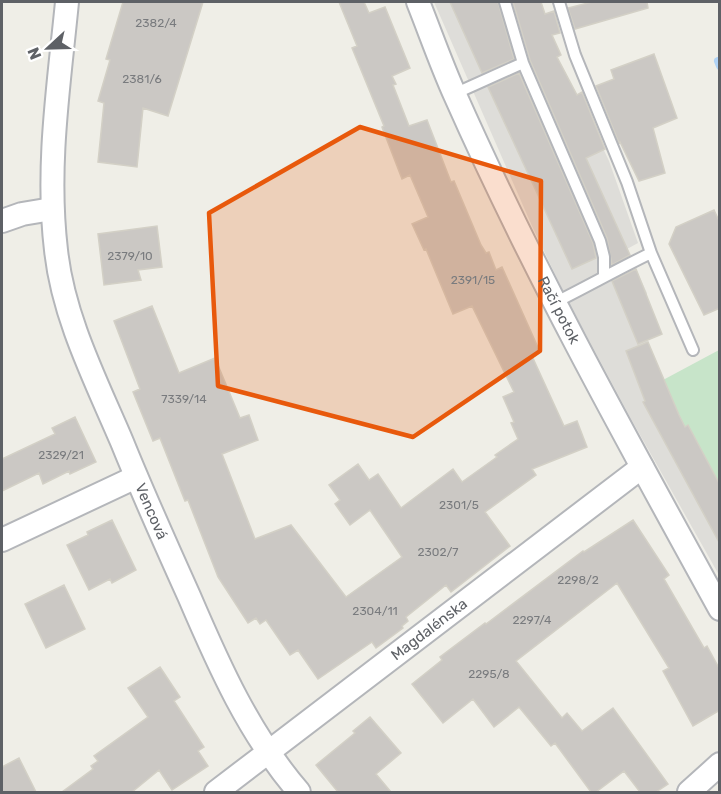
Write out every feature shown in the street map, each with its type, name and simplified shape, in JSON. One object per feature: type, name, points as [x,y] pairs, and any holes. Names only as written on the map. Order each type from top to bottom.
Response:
[{"type":"street","name":"Vencová","points":[[68,2],[53,137],[52,209],[56,252],[65,295],[79,340],[136,477],[226,681],[268,754],[299,792]]},
{"type":"street","name":"Račí potok","points":[[418,2],[454,94],[555,302],[720,609]]},
{"type":"street","points":[[2,221],[22,214],[52,209]]},
{"type":"street","name":"Magdalénska","points":[[216,792],[642,467]]},
{"type":"street","points":[[2,540],[136,477]]},
{"type":"street","points":[[689,792],[720,764]]},
{"type":"lane","points":[[505,2],[523,63],[600,241],[604,257],[604,275]]},
{"type":"lane","points":[[559,2],[575,55],[627,182],[651,253],[693,350]]},
{"type":"lane","points":[[454,94],[523,63]]},
{"type":"lane","points":[[555,302],[651,253]]},
{"type":"highlighted area","points":[[360,127],[541,181],[540,351],[413,437],[218,386],[209,213]]},
{"type":"shaded area","points":[[434,2],[541,2],[554,42],[561,55],[557,57],[609,161],[638,243],[627,249],[647,293],[647,340],[685,427],[688,425],[719,485],[719,575],[566,297],[532,226]]},
{"type":"green space","points":[[719,350],[719,485],[687,426],[685,427],[663,380]]},
{"type":"building","points":[[123,2],[203,2],[168,116],[143,108],[137,167],[98,162],[104,103],[98,101],[110,60],[106,59]]},
{"type":"building","points":[[339,2],[364,2],[369,13],[385,7],[410,68],[392,76],[396,84],[393,85],[409,126],[427,120],[451,182],[454,181],[481,245],[486,253],[489,252],[496,270],[502,267],[540,352],[532,356],[564,426],[577,421],[587,447],[532,469],[536,475],[485,512],[510,546],[451,592],[446,585],[406,617],[408,621],[402,626],[403,628],[376,648],[372,642],[318,679],[298,650],[290,655],[266,620],[260,624],[256,618],[248,623],[218,577],[188,500],[185,501],[160,438],[153,441],[133,392],[140,389],[114,321],[152,306],[179,373],[215,358],[240,418],[249,415],[258,440],[222,454],[255,539],[291,525],[346,597],[402,557],[370,510],[350,525],[335,504],[340,500],[329,485],[358,464],[369,480],[378,474],[401,508],[453,469],[462,482],[518,439],[511,423],[514,422],[503,397],[514,392],[472,306],[453,314],[426,249],[424,250],[412,224],[428,217],[410,175],[402,179],[382,127],[384,126],[352,48],[357,46]]},
{"type":"building","points":[[450,2],[498,2],[514,59],[482,73]]},
{"type":"building","points":[[513,2],[541,2],[545,14],[554,11],[560,33],[552,35],[561,55],[557,57],[577,95],[582,92],[605,149],[586,158],[630,255],[612,265],[607,238],[530,60]]},
{"type":"building","points":[[592,2],[647,2],[648,8],[575,29],[568,8]]},
{"type":"building","points":[[654,54],[677,118],[653,128],[665,173],[639,181],[619,143],[596,86],[614,79],[611,70]]},
{"type":"building","points":[[519,73],[593,243],[596,258],[572,269],[488,87]]},
{"type":"building","points":[[714,210],[720,223],[720,308],[704,315],[669,244],[676,227]]},
{"type":"building","points":[[157,226],[162,267],[138,270],[141,280],[104,285],[98,234]]},
{"type":"building","points":[[636,269],[662,334],[638,344],[612,281]]},
{"type":"building","points":[[648,342],[685,427],[688,425],[720,485],[720,544],[643,402],[645,401],[626,351]]},
{"type":"building","points":[[75,417],[96,462],[70,474],[69,471],[43,484],[39,473],[2,491],[2,459],[55,434],[52,428]]},
{"type":"building","points":[[112,520],[136,570],[112,583],[110,579],[89,590],[67,545]]},
{"type":"building","points":[[633,520],[669,575],[664,579],[704,648],[707,646],[720,670],[720,710],[693,726],[663,671],[669,668],[617,583],[516,661],[562,718],[567,713],[582,731],[613,708],[668,784],[656,792],[640,792],[624,771],[596,792],[591,792],[555,743],[551,746],[519,707],[494,727],[473,699],[443,723],[412,684],[442,660],[440,657],[485,623],[583,551]]},
{"type":"building","points":[[64,585],[85,629],[46,648],[25,604]]},
{"type":"building","points":[[160,667],[180,697],[174,701],[204,747],[198,751],[208,766],[172,790],[159,770],[132,792],[62,792],[93,769],[91,766],[98,761],[94,756],[148,717],[128,688]]},
{"type":"building","points":[[370,717],[401,753],[376,774],[391,792],[338,792],[316,765],[355,733],[353,731]]},
{"type":"building","points":[[19,758],[36,792],[2,792],[2,767]]},
{"type":"waterway","name":"Račí potok","points":[[718,61],[720,66]]}]
